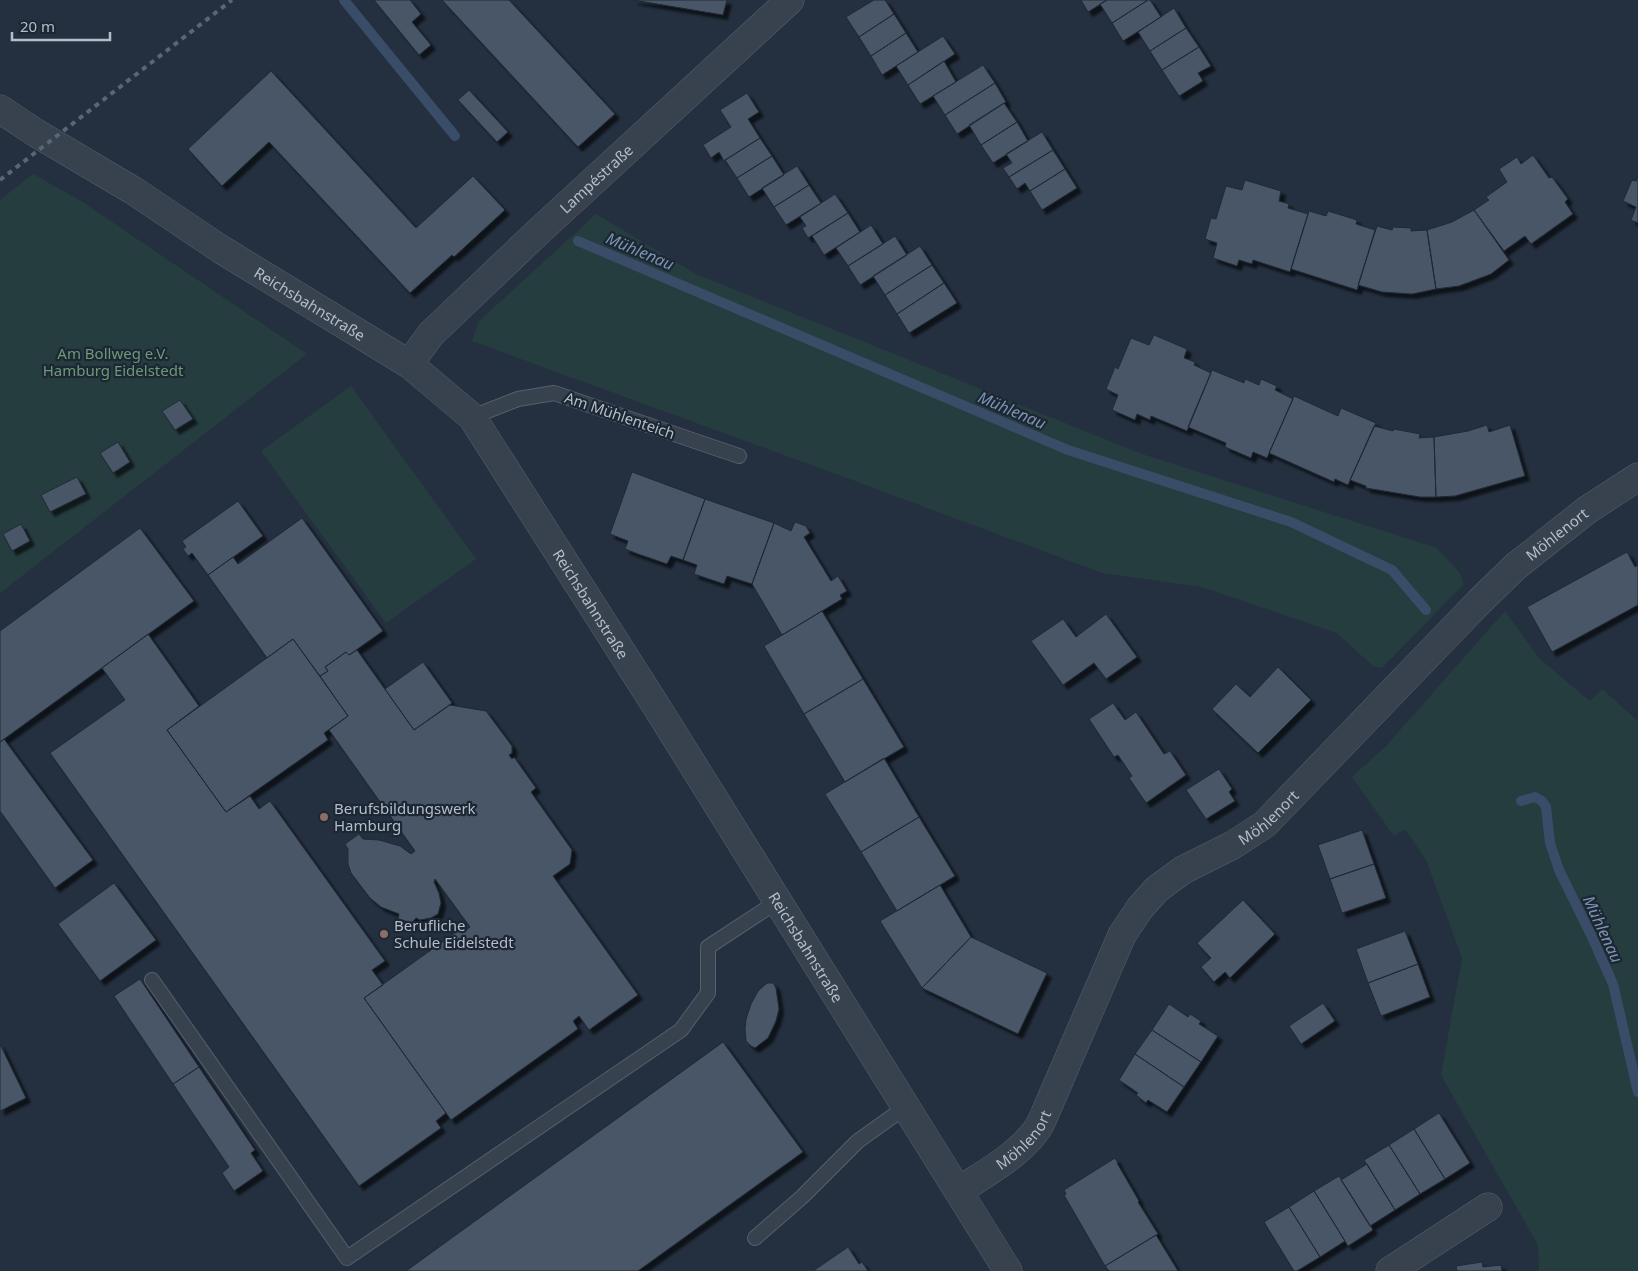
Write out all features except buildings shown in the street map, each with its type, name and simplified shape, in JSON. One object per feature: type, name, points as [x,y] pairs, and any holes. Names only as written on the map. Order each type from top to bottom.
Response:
[{"type":"street","name":"Lampéstraße","points":[[409,364],[431,334],[538,232],[790,0]]},
{"type":"street","name":"Reichsbahnstraße","points":[[0,109],[36,133],[134,191],[222,250],[409,364],[472,416],[907,1106],[1008,1271]]},
{"type":"street","name":"Möhlenort","points":[[958,1191],[998,1165],[1035,1132],[1050,1102],[1122,935],[1140,908],[1156,889],[1183,870],[1233,846],[1265,824],[1516,566],[1587,510],[1638,477]]},
{"type":"street","points":[[1390,1271],[1488,1207]]},
{"type":"lane","name":"Am Mühlenteich","points":[[472,416],[518,400],[554,393],[739,456]]},
{"type":"lane","points":[[152,980],[346,1258],[681,1030],[708,993],[708,947],[778,901]]},
{"type":"lane","points":[[755,1238],[802,1197],[858,1141],[907,1106]]},
{"type":"green space","name":"Am Bollweg e.V. Hamburg Eidelstedt","points":[[33,174],[81,201],[307,354],[0,593],[0,200]]},
{"type":"green space","points":[[596,214],[696,274],[1142,454],[1437,548],[1460,573],[1464,584],[1382,668],[1373,666],[1337,633],[1202,587],[1102,573],[472,341],[479,321]]},
{"type":"green space","points":[[351,386],[476,559],[386,623],[261,451]]},
{"type":"green space","points":[[1505,611],[1539,658],[1590,701],[1602,689],[1638,721],[1638,1271],[1539,1271],[1538,1245],[1441,1075],[1462,958],[1426,860],[1405,829],[1394,836],[1352,777],[1386,746]]},
{"type":"waterway","name":"Mühlenau","points":[[344,0],[455,136]]},
{"type":"waterway","name":"Mühlenau","points":[[578,241],[1068,450],[1291,522],[1392,570],[1426,610]]},
{"type":"waterway","name":"Mühlenau","points":[[1521,801],[1535,797],[1542,801],[1546,807],[1550,843],[1559,870],[1613,984],[1638,1092]]},
{"type":"railway","points":[[0,180],[232,0]]},
{"type":"place","name":"Berufsbildungswerk Hamburg","points":[[324,817]]},
{"type":"place","name":"Berufliche Schule Eidelstedt","points":[[384,934]]}]
